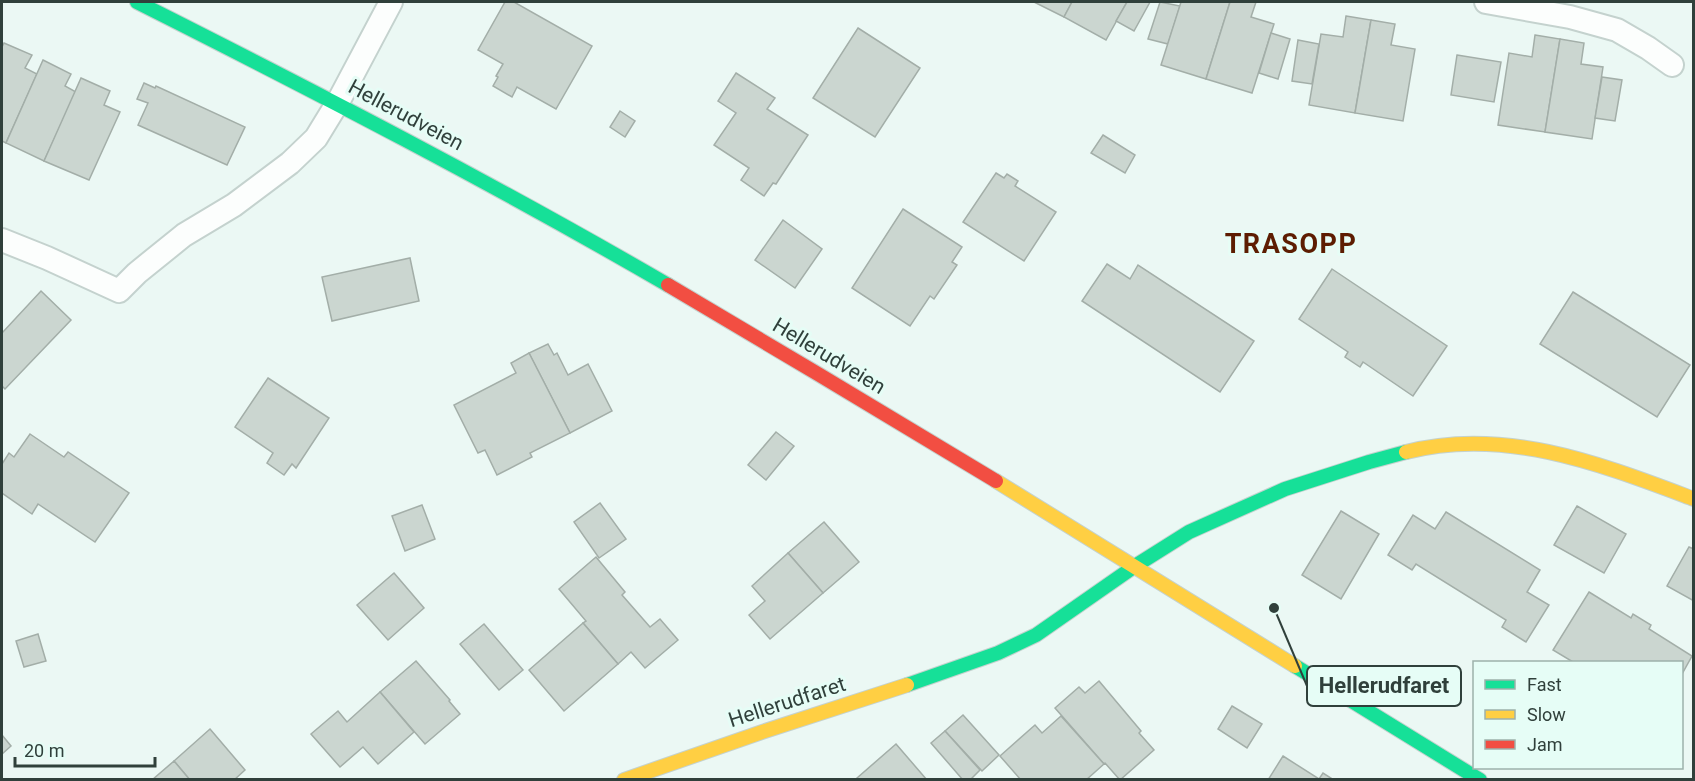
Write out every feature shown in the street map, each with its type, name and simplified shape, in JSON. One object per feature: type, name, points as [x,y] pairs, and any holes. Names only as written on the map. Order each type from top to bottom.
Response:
[{"type":"main road","name":"Hellerudveien","points":[[137,2],[338,102],[624,259],[1135,566],[1480,780]]},
{"type":"main road","name":"Hellerudfaret","points":[[624,780],[998,653],[1035,635],[1189,532],[1285,489],[1369,462],[1426,447],[1462,443],[1527,447],[1611,468],[1694,499]]},
{"type":"lane","points":[[2,240],[118,291],[184,235],[234,205],[290,163],[316,138],[338,102],[391,2]]},
{"type":"lane","points":[[1486,2],[1570,17],[1617,30],[1672,65]]},
{"type":"building","points":[[505,2],[514,2],[592,46],[556,109],[517,87],[512,97],[493,86],[503,64],[478,50]]},
{"type":"building","points":[[1034,2],[1072,2],[1064,17]]},
{"type":"building","points":[[1072,2],[1127,2],[1106,40],[1064,17]]},
{"type":"building","points":[[1127,2],[1150,2],[1134,31],[1116,21]]},
{"type":"building","points":[[1160,2],[1180,6],[1168,44],[1148,39]]},
{"type":"building","points":[[1181,2],[1230,2],[1206,79],[1161,65]]},
{"type":"building","points":[[1230,2],[1256,2],[1251,17],[1274,24],[1252,93],[1206,79]]},
{"type":"building","points":[[1346,16],[1371,20],[1355,113],[1309,105],[1321,34],[1343,37]]},
{"type":"building","points":[[1371,20],[1395,24],[1391,45],[1415,49],[1403,121],[1355,113]]},
{"type":"building","points":[[858,28],[920,68],[875,137],[813,98]]},
{"type":"building","points":[[1271,33],[1290,39],[1278,79],[1259,73]]},
{"type":"building","points":[[1535,35],[1560,39],[1545,132],[1498,125],[1509,53],[1532,57]]},
{"type":"building","points":[[1560,39],[1584,43],[1581,64],[1603,67],[1592,139],[1545,132]]},
{"type":"building","points":[[1298,40],[1319,44],[1312,84],[1292,81]]},
{"type":"building","points":[[4,43],[32,55],[25,68],[37,74],[6,143],[2,141],[2,47]]},
{"type":"building","points":[[1457,55],[1501,62],[1494,102],[1451,95]]},
{"type":"building","points":[[43,60],[71,74],[65,86],[76,92],[44,161],[6,143]]},
{"type":"building","points":[[736,73],[775,98],[767,109],[808,135],[776,184],[773,183],[764,196],[741,180],[749,168],[714,145],[736,113],[718,101]]},
{"type":"building","points":[[1602,77],[1622,80],[1615,121],[1595,118]]},
{"type":"building","points":[[81,78],[110,91],[104,105],[120,112],[89,180],[44,161]]},
{"type":"building","points":[[144,83],[155,88],[156,86],[245,127],[227,165],[138,125],[148,103],[137,99]]},
{"type":"building","points":[[620,111],[635,121],[625,137],[610,127]]},
{"type":"building","points":[[1103,135],[1135,155],[1125,173],[1091,153]]},
{"type":"building","points":[[996,173],[1004,178],[1007,174],[1018,181],[1015,186],[1056,212],[1024,261],[963,222]]},
{"type":"building","points":[[903,209],[962,247],[952,262],[957,265],[934,299],[930,296],[910,326],[852,288]]},
{"type":"building","points":[[783,220],[822,249],[795,288],[755,260]]},
{"type":"building","points":[[410,258],[419,301],[332,321],[322,277]]},
{"type":"building","points":[[1107,264],[1130,279],[1138,265],[1254,341],[1220,392],[1082,301]]},
{"type":"building","points":[[1332,269],[1447,346],[1413,396],[1363,362],[1360,367],[1345,357],[1348,352],[1299,319]]},
{"type":"building","points":[[41,291],[71,320],[5,389],[2,386],[2,333]]},
{"type":"building","points":[[1573,292],[1690,365],[1657,417],[1540,344]]},
{"type":"building","points":[[548,344],[554,355],[557,353],[568,375],[588,364],[612,411],[570,433],[529,353]]},
{"type":"building","points":[[529,353],[570,433],[530,453],[532,457],[497,475],[485,450],[478,453],[454,405],[516,373],[511,363]]},
{"type":"building","points":[[268,378],[329,418],[296,468],[292,464],[284,475],[267,463],[273,453],[235,427]]},
{"type":"building","points":[[776,432],[794,446],[766,480],[748,465]]},
{"type":"building","points":[[30,434],[64,457],[68,452],[129,493],[95,542],[38,504],[32,514],[2,493],[2,464],[9,453],[14,457]]},
{"type":"building","points":[[600,503],[626,539],[599,558],[574,522]]},
{"type":"building","points":[[422,505],[435,539],[405,551],[392,516]]},
{"type":"building","points":[[1577,506],[1626,534],[1604,573],[1554,545]]},
{"type":"building","points":[[1341,511],[1379,534],[1341,599],[1302,575]]},
{"type":"building","points":[[1446,512],[1540,570],[1527,592],[1549,605],[1526,642],[1502,627],[1506,620],[1416,564],[1412,570],[1388,555],[1413,515],[1435,529]]},
{"type":"building","points":[[824,522],[859,562],[823,593],[788,553]]},
{"type":"building","points":[[1689,547],[1694,549],[1694,601],[1667,586]]},
{"type":"building","points":[[788,553],[823,593],[770,639],[749,615],[765,601],[752,586]]},
{"type":"building","points":[[596,557],[625,592],[622,595],[650,627],[660,619],[678,640],[645,668],[631,652],[618,664],[583,623],[586,621],[559,589]]},
{"type":"building","points":[[394,573],[424,608],[388,640],[357,605]]},
{"type":"building","points":[[1589,592],[1631,618],[1633,614],[1651,625],[1649,629],[1692,656],[1683,672],[1683,661],[1571,661],[1553,650]]},
{"type":"building","points":[[583,623],[618,664],[564,711],[529,670]]},
{"type":"building","points":[[484,624],[523,670],[499,690],[460,644]]},
{"type":"building","points":[[38,634],[46,661],[24,667],[16,641]]},
{"type":"building","points":[[416,661],[460,714],[425,744],[380,692]]},
{"type":"building","points":[[1099,681],[1154,750],[1120,780],[1055,708],[1079,687],[1085,693]]},
{"type":"building","points":[[380,692],[414,732],[378,764],[363,747],[340,767],[311,734],[338,711],[347,722]]},
{"type":"building","points":[[1232,706],[1262,724],[1247,748],[1218,729]]},
{"type":"building","points":[[963,715],[999,755],[982,771],[945,731]]},
{"type":"building","points":[[1061,716],[1104,764],[1086,780],[1021,780],[1000,756],[1035,725],[1042,733]]},
{"type":"building","points":[[210,729],[245,770],[234,780],[190,780],[174,761]]},
{"type":"building","points":[[945,731],[980,770],[970,780],[963,780],[931,743]]},
{"type":"building","points":[[2,735],[11,746],[2,754]]},
{"type":"building","points":[[896,744],[927,780],[859,780],[857,778]]},
{"type":"building","points":[[1283,756],[1319,779],[1323,773],[1334,780],[1268,780]]},
{"type":"building","points":[[174,761],[190,780],[152,780]]},
{"type":"traffic: fast","points":[[137,2],[404,139],[668,285]]},
{"type":"traffic: fast","points":[[907,685],[998,653],[1036,635],[1135,566],[1189,532],[1285,489],[1406,452]]},
{"type":"traffic: fast","points":[[1295,666],[1480,780]]},
{"type":"traffic: slow","points":[[1406,452],[1443,445],[1517,446],[1589,462],[1694,499]]},
{"type":"traffic: slow","points":[[996,481],[1295,666]]},
{"type":"traffic: slow","points":[[624,780],[907,685]]},
{"type":"traffic: jam","points":[[668,285],[996,481]]},
{"type":"place","name":"Hellerudfaret","points":[[1274,608]]},
{"type":"district","name":"TRASOPP","points":[[1291,244]]}]
